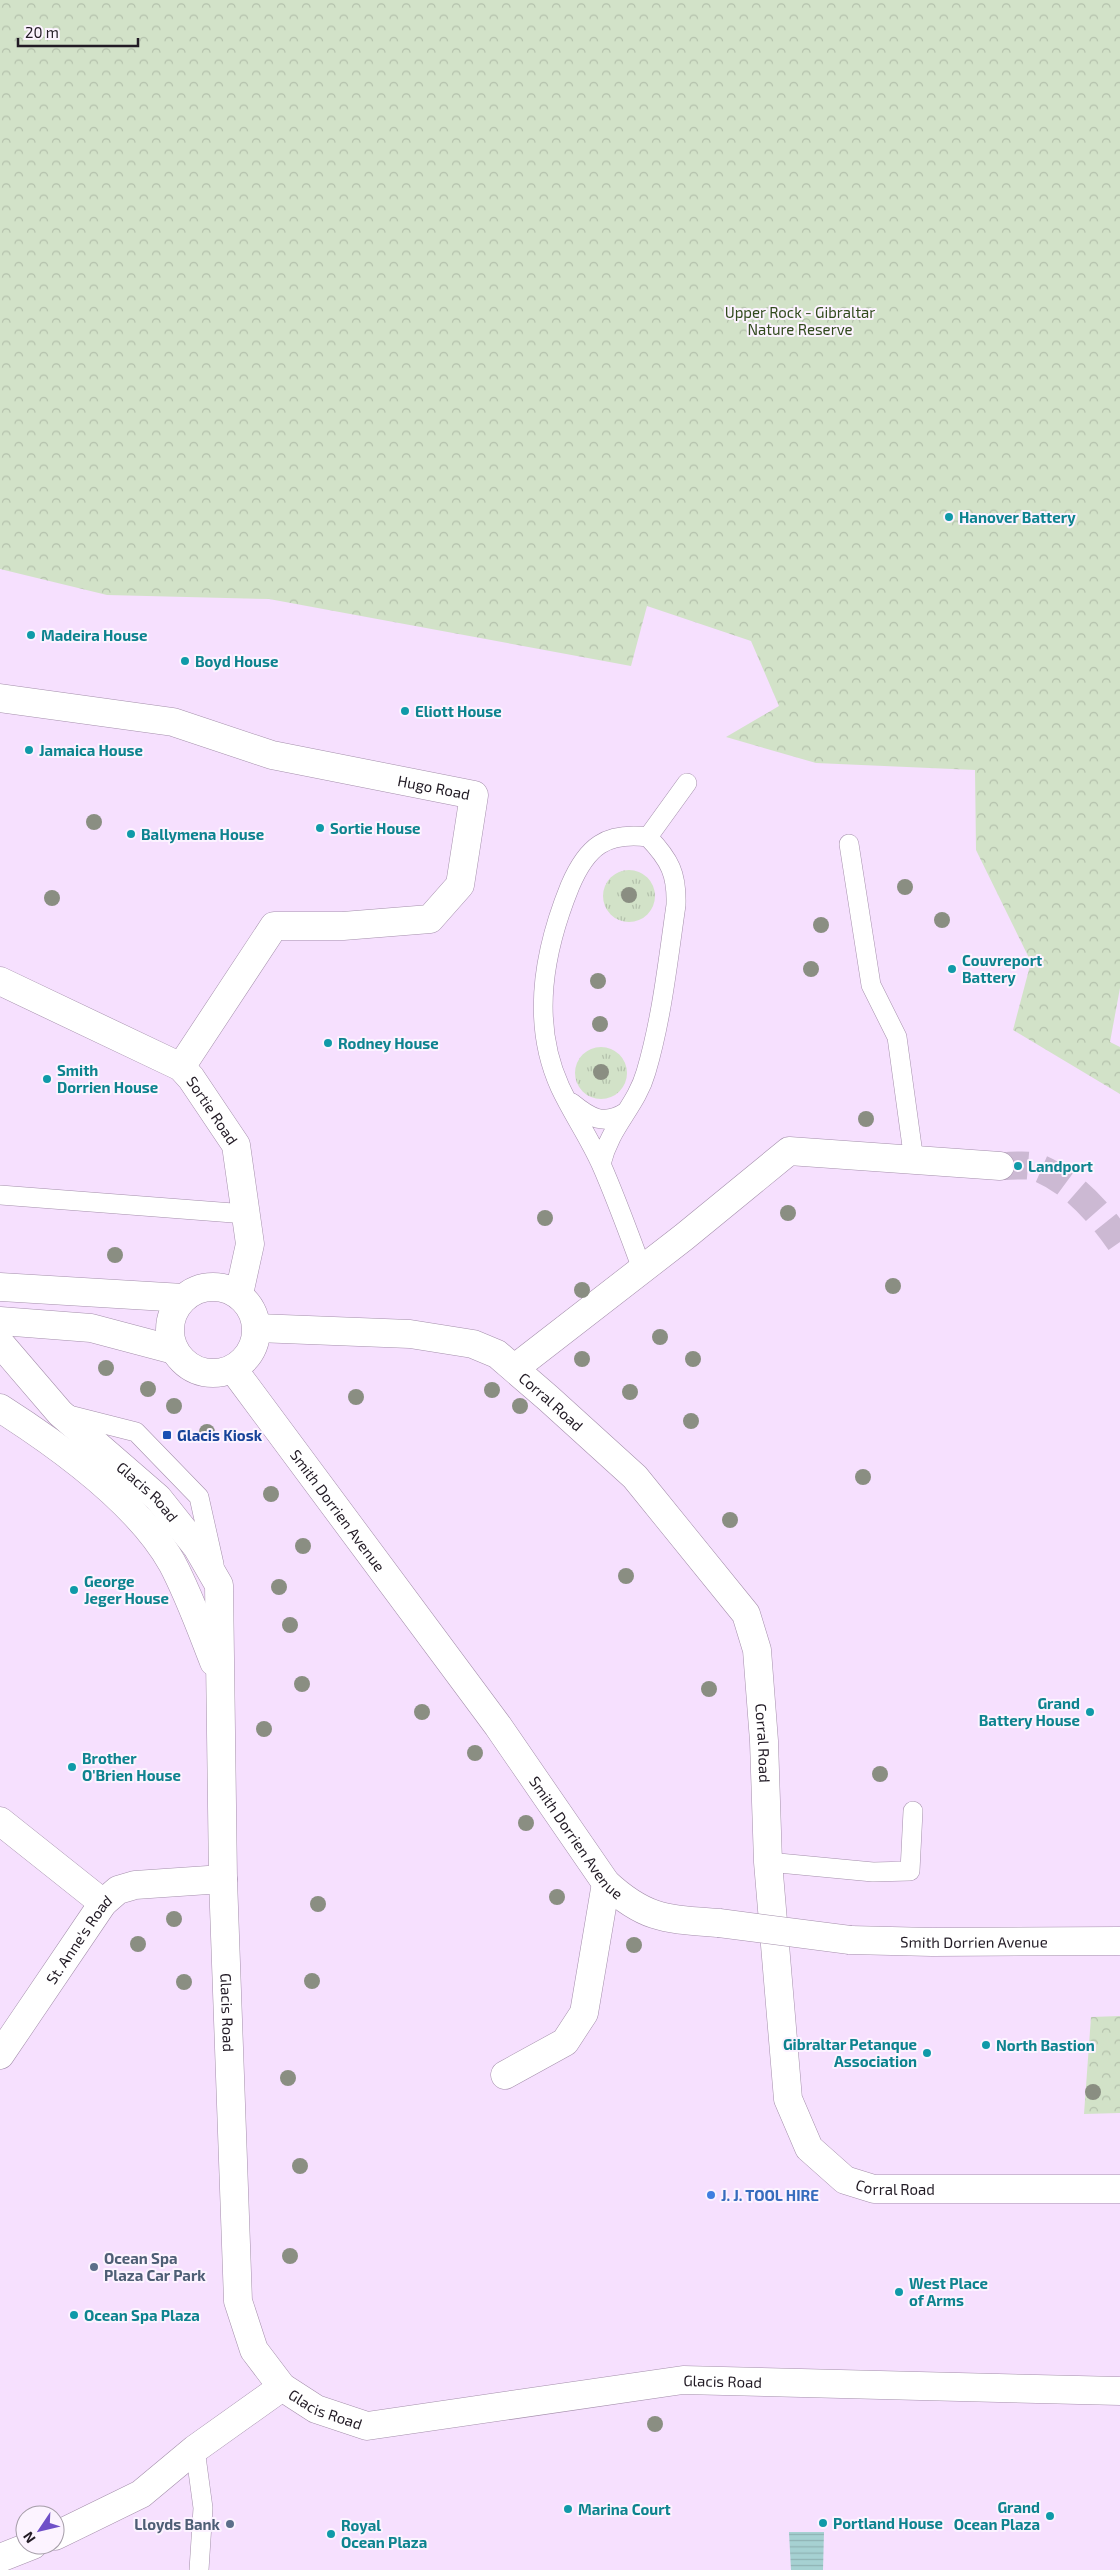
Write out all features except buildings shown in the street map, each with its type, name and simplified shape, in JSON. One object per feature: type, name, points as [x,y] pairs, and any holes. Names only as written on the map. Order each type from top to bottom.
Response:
[{"type":"street","name":"Hugo Road","points":[[0,698],[173,722],[272,755],[474,795],[460,885],[430,919],[343,926],[274,926],[181,1067]]},
{"type":"street","name":"Sortie Road","points":[[0,981],[181,1067],[191,1078],[236,1145],[250,1244],[239,1294]]},
{"type":"street","points":[[515,1368],[789,1151],[1000,1166]]},
{"type":"street","points":[[0,1286],[184,1298]]},
{"type":"street","points":[[210,1286],[225,1288],[239,1294],[251,1309],[257,1328],[251,1352],[243,1362],[233,1369],[219,1373],[200,1371],[182,1361],[174,1350],[170,1336],[170,1322],[175,1309],[184,1298],[196,1290],[210,1286]]},
{"type":"street","points":[[0,1321],[91,1328],[174,1350]]},
{"type":"street","name":"Corral Road","points":[[257,1328],[410,1334],[473,1344],[497,1354],[515,1368],[635,1477],[746,1614],[757,1650],[764,1741],[768,1862],[788,2099],[809,2148],[845,2180],[874,2189],[1120,2189]]},
{"type":"street","name":"Glacis Road","points":[[0,1343],[60,1413],[158,1498],[197,1547],[219,1585],[223,1879],[238,2301],[254,2350],[282,2387],[316,2409],[367,2426],[683,2380],[1120,2391]]},
{"type":"street","name":"Smith Dorrien Avenue","points":[[233,1369],[498,1726],[606,1883],[626,1902],[652,1915],[674,1920],[719,1923],[850,1940],[932,1942],[1120,1941]]},
{"type":"street","name":"Glacis Road","points":[[0,1408],[42,1435],[136,1513],[171,1562],[191,1604],[220,1677]]},
{"type":"street","points":[[0,1821],[103,1903]]},
{"type":"street","name":"St. Anne's Road","points":[[0,2055],[103,1903],[118,1890],[136,1885],[223,1879]]},
{"type":"street","points":[[506,2075],[565,2042],[584,2013],[606,1883]]},
{"type":"street","points":[[65,2531],[141,2494],[195,2449],[282,2387]]},
{"type":"street","points":[[0,2558],[15,2552]]},
{"type":"lane","points":[[648,838],[688,783]]},
{"type":"lane","points":[[601,1164],[610,1135],[635,1099],[646,1072],[676,905],[677,886],[671,865],[648,838],[628,835],[612,837],[597,845],[582,864],[560,910],[548,954],[543,991],[543,1022],[550,1058],[559,1086],[601,1164],[642,1269]]},
{"type":"lane","points":[[849,844],[871,985],[897,1037],[914,1161]]},
{"type":"lane","points":[[559,1086],[572,1103],[593,1119],[608,1121],[626,1112]]},
{"type":"lane","points":[[0,1195],[246,1214]]},
{"type":"lane","points":[[768,1862],[873,1872],[910,1871],[912,1812]]},
{"type":"lane","points":[[195,2449],[203,2508],[199,2570]]},
{"type":"green space","name":"Upper Rock - Gibraltar Nature Reserve","points":[[0,0],[1120,0],[1120,988],[1110,1042],[1120,1047],[1120,1094],[1013,1030],[1031,962],[976,850],[975,770],[816,763],[726,737],[779,706],[751,641],[647,606],[631,666],[269,599],[107,595],[0,569]]},
{"type":"green space","points":[[629,870],[639,872],[647,878],[653,886],[655,896],[653,906],[647,914],[639,920],[629,922],[619,920],[611,914],[605,906],[603,896],[605,886],[611,878],[619,872]]},
{"type":"green space","points":[[601,1047],[611,1049],[619,1055],[625,1063],[627,1073],[625,1083],[619,1091],[611,1097],[601,1099],[591,1097],[583,1091],[577,1083],[575,1073],[577,1063],[583,1055],[591,1049]]},
{"type":"green space","points":[[1120,2016],[1120,2113],[1084,2114],[1091,2017]]},
{"type":"shaded area","points":[[789,2532],[824,2532],[823,2570],[791,2570]]},
{"type":"tunnel","points":[[1000,1166],[1032,1166],[1061,1180],[1083,1198],[1103,1219],[1120,1242]]},
{"type":"place","name":"Hanover Battery","points":[[949,517]]},
{"type":"place","name":"Madeira House","points":[[31,635]]},
{"type":"place","name":"Boyd House","points":[[185,661]]},
{"type":"place","name":"Eliott House","points":[[405,711]]},
{"type":"place","name":"Jamaica House","points":[[29,750]]},
{"type":"place","name":"Sortie House","points":[[320,828]]},
{"type":"place","name":"Ballymena House","points":[[131,834]]},
{"type":"place","name":"Couvreport Battery","points":[[952,969]]},
{"type":"place","name":"Rodney House","points":[[328,1043]]},
{"type":"place","name":"Smith Dorrien House","points":[[47,1079]]},
{"type":"place","name":"Landport","points":[[1018,1166]]},
{"type":"place","name":"Glacis Kiosk","points":[[167,1435]]},
{"type":"place","name":"George Jeger House","points":[[74,1590]]},
{"type":"place","name":"Grand Battery House","points":[[1090,1712]]},
{"type":"place","name":"Brother O'Brien House","points":[[72,1767]]},
{"type":"place","name":"North Bastion","points":[[986,2045]]},
{"type":"place","name":"Gibraltar Petanque Association","points":[[927,2053]]},
{"type":"place","name":"J. J. TOOL HIRE","points":[[711,2195]]},
{"type":"place","name":"Ocean Spa Plaza Car Park","points":[[94,2267]]},
{"type":"place","name":"West Place of Arms","points":[[899,2292]]},
{"type":"place","name":"Ocean Spa Plaza","points":[[74,2315]]},
{"type":"place","name":"Marina Court","points":[[568,2509]]},
{"type":"place","name":"Grand Ocean Plaza","points":[[1050,2516]]},
{"type":"place","name":"Portland House","points":[[823,2523]]},
{"type":"place","name":"Lloyds Bank","points":[[230,2524]]},
{"type":"place","name":"Royal Ocean Plaza","points":[[331,2534]]}]
